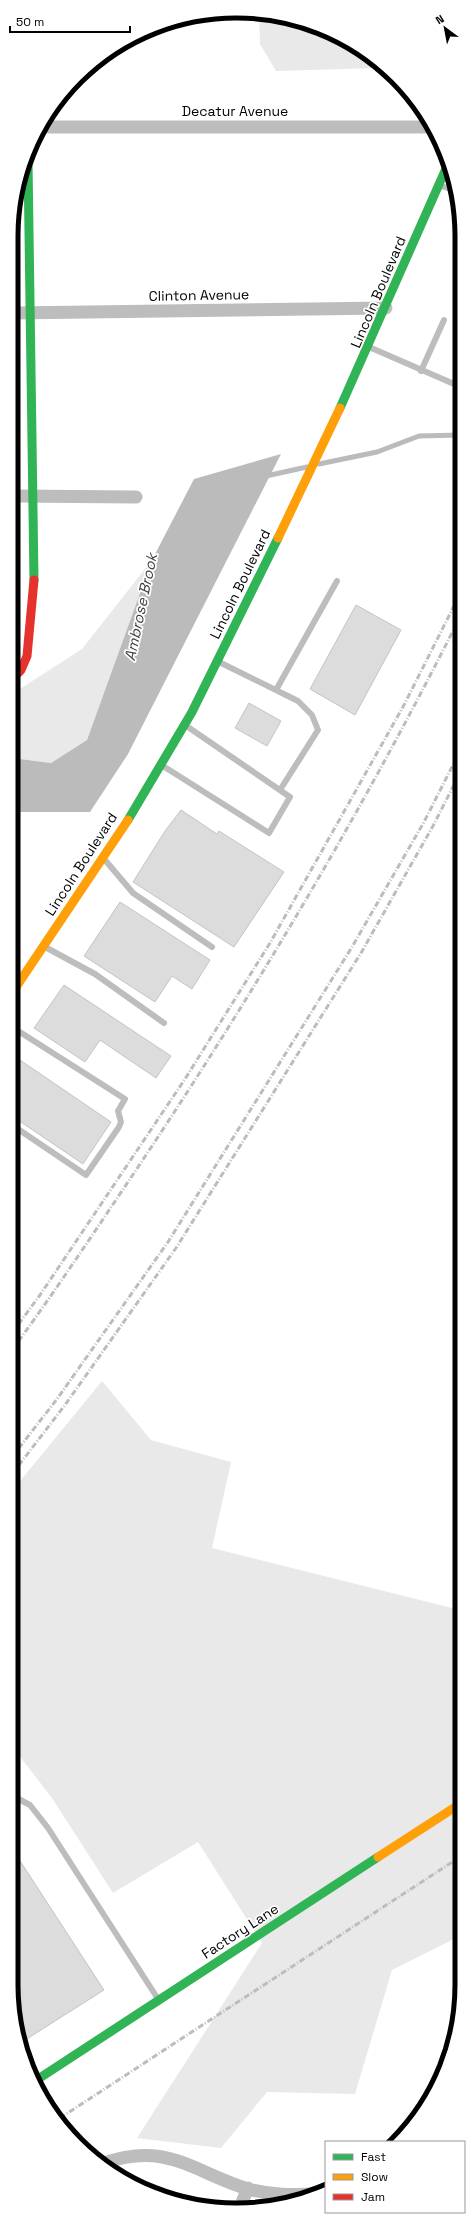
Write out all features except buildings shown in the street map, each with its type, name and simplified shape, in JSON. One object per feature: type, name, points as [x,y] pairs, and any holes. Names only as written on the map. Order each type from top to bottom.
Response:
[{"type":"street","name":"Decatur Avenue","points":[[47,127],[426,127]]},
{"type":"street","points":[[18,671],[25,662],[27,656],[35,574],[28,171]]},
{"type":"street","name":"Lincoln Boulevard","points":[[18,984],[103,858],[162,765],[218,662],[369,347],[445,171]]},
{"type":"street","name":"Clinton Avenue","points":[[18,313],[386,308]]},
{"type":"street","points":[[18,496],[136,497]]},
{"type":"street","name":"Factory Lane","points":[[40,2078],[455,1807]]},
{"type":"street","points":[[109,2162],[126,2156],[161,2156],[185,2163],[248,2188],[281,2196],[295,2195]]},
{"type":"street","points":[[242,2203],[248,2188]]},
{"type":"lane","points":[[439,185],[450,189]]},
{"type":"lane","points":[[422,371],[444,320]]},
{"type":"lane","points":[[369,347],[455,385]]},
{"type":"lane","points":[[276,690],[337,581]]},
{"type":"lane","points":[[218,662],[298,701],[312,715],[318,730],[280,790]]},
{"type":"lane","points":[[162,765],[269,833],[290,797],[184,725]]},
{"type":"lane","points":[[103,858],[132,893],[212,947]]},
{"type":"lane","points":[[44,946],[95,974],[164,1023]]},
{"type":"lane","points":[[18,1031],[124,1099],[118,1111],[121,1122],[119,1127],[86,1175],[18,1129]]},
{"type":"lane","points":[[18,1799],[30,1805],[48,1828],[159,2000]]},
{"type":"shaded area","points":[[259,19],[279,22],[307,30],[346,47],[375,67],[276,71],[260,44]]},
{"type":"shaded area","points":[[152,560],[87,740],[51,763],[18,759],[18,690],[82,649]]},
{"type":"shaded area","points":[[102,1381],[151,1440],[231,1462],[212,1548],[455,1609],[455,1938],[392,1970],[355,2094],[267,2092],[221,2148],[137,2138],[262,1943],[198,1842],[113,1893],[52,1798],[18,1754],[18,1484]]},
{"type":"water","points":[[281,454],[128,754],[90,812],[18,812],[18,759],[51,763],[87,740],[152,560],[194,479]]},
{"type":"waterway","name":"Ambrose Brook","points":[[319,464],[377,452],[419,436],[455,435]]},
{"type":"waterway","name":"Ambrose Brook","points":[[266,476],[307,467]]},
{"type":"railway","points":[[18,1325],[40,1295],[185,1079],[270,943],[404,705],[455,604]]},
{"type":"railway","points":[[18,1342],[132,1176],[177,1108],[264,970],[346,830],[424,688],[455,627]]},
{"type":"railway","points":[[18,1449],[57,1399],[168,1242],[352,947],[424,822],[455,761]]},
{"type":"railway","points":[[18,1466],[65,1405],[176,1248],[361,953],[433,826],[455,783]]},
{"type":"railway","points":[[62,2117],[455,1860]]},
{"type":"traffic: fast","points":[[28,171],[34,580]]},
{"type":"traffic: fast","points":[[340,408],[445,171]]},
{"type":"traffic: fast","points":[[128,820],[192,712],[278,538]]},
{"type":"traffic: fast","points":[[40,2078],[378,1857]]},
{"type":"traffic: slow","points":[[278,538],[340,408]]},
{"type":"traffic: slow","points":[[18,984],[128,820]]},
{"type":"traffic: slow","points":[[378,1857],[455,1807]]},
{"type":"traffic: jam","points":[[18,673],[21,670],[27,656],[34,580]]}]
